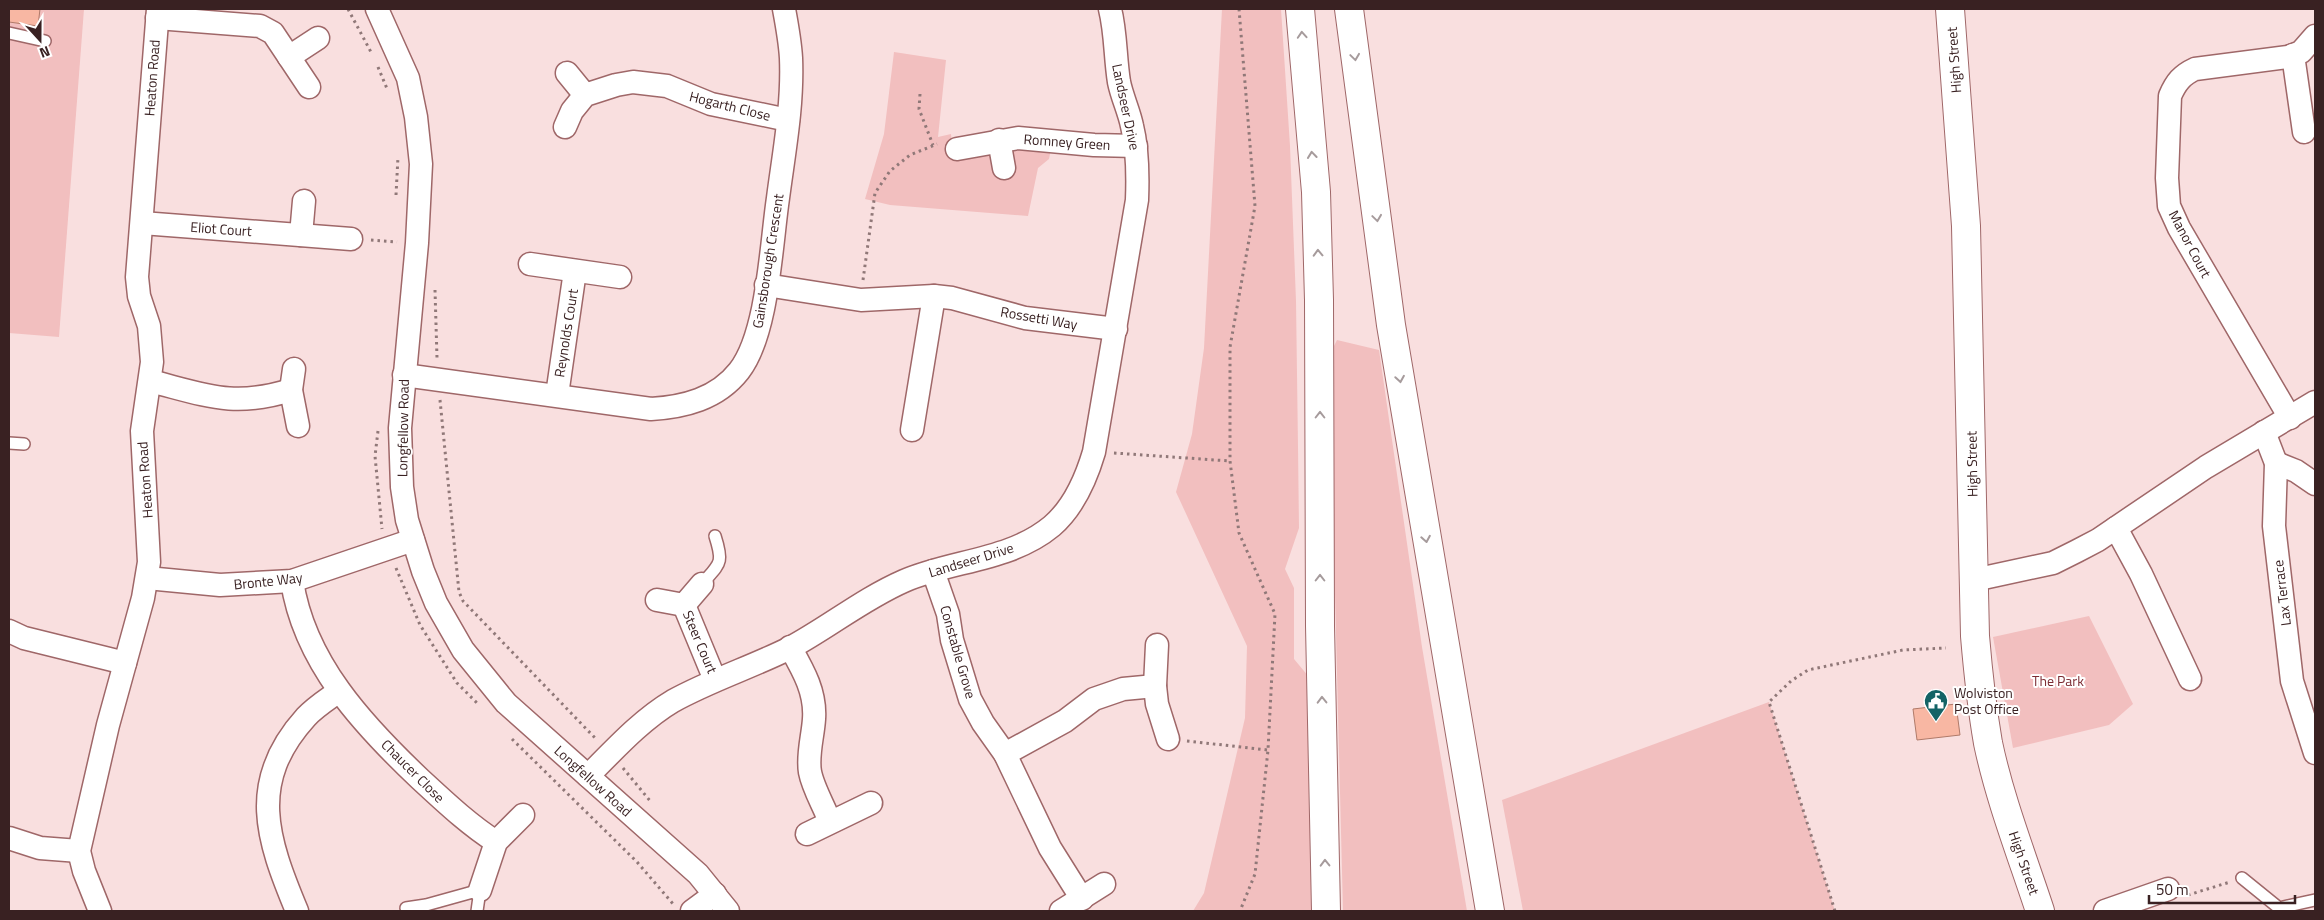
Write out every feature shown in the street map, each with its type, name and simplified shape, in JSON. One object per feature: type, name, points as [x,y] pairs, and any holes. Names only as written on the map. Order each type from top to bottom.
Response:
[{"type":"street","name":"Longfellow Road","points":[[377,9],[408,78],[416,118],[421,164],[406,243],[404,375],[400,428],[402,487],[413,540],[436,602],[463,650],[506,703],[698,874],[721,903]]},
{"type":"street","name":"Gainsborough Crescent","points":[[404,375],[651,409],[677,408],[701,400],[722,388],[739,371],[750,353],[757,333],[766,286],[788,120],[791,59],[784,9]]},
{"type":"street","name":"Landseer Drive","points":[[588,776],[655,714],[672,702],[715,680],[790,647],[878,594],[906,580],[1003,553],[1027,542],[1052,526],[1071,504],[1086,478],[1094,452],[1137,200],[1136,146],[1120,85],[1115,56],[1115,28],[1110,9]]},
{"type":"street","points":[[1300,9],[1316,202],[1326,911]]},
{"type":"street","points":[[1349,9],[1392,334],[1490,911]]},
{"type":"street","name":"High Street","points":[[1950,9],[1966,226],[1975,636],[1981,699],[1989,744],[2002,797],[2040,911]]},
{"type":"street","points":[[157,13],[260,26],[273,32],[309,87]]},
{"type":"street","name":"Heaton Road","points":[[100,911],[84,871],[79,851],[108,726],[147,578],[149,562],[142,431],[150,380],[152,342],[139,296],[137,278],[157,13]]},
{"type":"street","points":[[2304,132],[2293,55],[2302,52],[2315,36]]},
{"type":"street","points":[[289,57],[318,38]]},
{"type":"street","name":"Manor Court","points":[[2290,418],[2179,228],[2169,206],[2167,178],[2170,96],[2176,83],[2184,74],[2208,66],[2293,55]]},
{"type":"street","points":[[565,127],[572,111],[585,95],[566,73]]},
{"type":"street","name":"Hogarth Close","points":[[585,95],[616,85],[633,82],[650,83],[667,86],[711,104],[788,120]]},
{"type":"street","name":"Romney Green","points":[[957,149],[999,140],[1035,138],[1094,145],[1136,146]]},
{"type":"street","points":[[999,140],[1004,168]]},
{"type":"street","points":[[301,235],[304,201]]},
{"type":"street","name":"Eliot Court","points":[[142,223],[350,239]]},
{"type":"street","name":"Reynolds Court","points":[[530,264],[620,277]]},
{"type":"street","name":"Reynolds Court","points":[[556,395],[575,271]]},
{"type":"street","name":"Rossetti Way","points":[[766,286],[861,300],[934,296],[952,298],[1025,318],[1116,329]]},
{"type":"street","points":[[912,430],[934,296]]},
{"type":"street","points":[[150,380],[207,397],[224,399],[257,398],[292,380],[298,426]]},
{"type":"street","points":[[1974,580],[2053,563],[2098,540],[2206,467],[2264,432],[2313,406]]},
{"type":"street","name":"Lax Terrace","points":[[2264,432],[2276,463],[2274,526],[2292,680],[2315,753]]},
{"type":"street","points":[[2276,463],[2296,471],[2315,484]]},
{"type":"street","points":[[2116,528],[2141,574],[2190,679]]},
{"type":"street","name":"Bronte Way","points":[[147,578],[220,585],[292,581],[413,540]]},
{"type":"street","name":"Constable Grove","points":[[933,571],[948,614],[952,640],[963,682],[983,723],[1005,754],[1047,842],[1082,898]]},
{"type":"street","name":"Chaucer Close","points":[[292,581],[302,624],[338,691],[398,758],[468,824],[496,842]]},
{"type":"street","name":"Steer Court","points":[[684,605],[702,584]]},
{"type":"street","name":"Steer Court","points":[[657,600],[684,605]]},
{"type":"street","name":"Steer Court","points":[[684,605],[715,680]]},
{"type":"street","points":[[9,631],[24,638],[126,663]]},
{"type":"street","points":[[1157,645],[1155,686],[1168,739]]},
{"type":"street","points":[[790,647],[808,678],[813,698],[814,716],[809,761],[810,773],[830,822]]},
{"type":"street","points":[[1005,754],[1065,721],[1094,699],[1123,689],[1155,686]]},
{"type":"street","points":[[297,911],[283,877],[271,838],[268,798],[271,777],[278,755],[290,736],[307,716],[338,691]]},
{"type":"street","points":[[807,834],[871,803]]},
{"type":"street","points":[[478,901],[496,842],[523,815]]},
{"type":"street","points":[[9,838],[40,848],[79,851]]},
{"type":"street","points":[[1061,911],[1104,884]]},
{"type":"street","points":[[2105,911],[2168,889]]},
{"type":"street","points":[[692,911],[721,903]]},
{"type":"lane","points":[[9,33],[45,41]]},
{"type":"lane","points":[[9,443],[24,444]]},
{"type":"lane","points":[[702,584],[720,562],[721,556],[715,536]]},
{"type":"lane","points":[[2242,878],[2279,908],[2315,900]]},
{"type":"lane","points":[[406,908],[478,901]]},
{"type":"path","points":[[348,9],[374,57]]},
{"type":"path","points":[[1239,9],[1255,206],[1230,347],[1230,461],[1239,533],[1275,614],[1268,750],[1255,874],[1240,911]]},
{"type":"path","points":[[377,65],[390,96]]},
{"type":"path","points":[[920,94],[919,109],[933,145]]},
{"type":"path","points":[[861,300],[875,193],[890,171],[910,154],[933,145],[954,141],[957,149]]},
{"type":"path","points":[[396,202],[398,153]]},
{"type":"path","points":[[396,232],[406,243]]},
{"type":"path","points":[[350,239],[406,243]]},
{"type":"path","points":[[394,252],[406,243]]},
{"type":"path","points":[[435,288],[438,379],[459,592],[463,600],[611,754],[653,804]]},
{"type":"path","points":[[378,427],[375,456],[383,536],[388,549]]},
{"type":"path","points":[[1094,452],[1230,461]]},
{"type":"path","points":[[1835,911],[1769,702],[1791,681],[1808,670],[1903,650],[1946,648]]},
{"type":"path","points":[[1168,739],[1268,750]]},
{"type":"path","points":[[2168,889],[2172,900],[2242,878]]},
{"type":"green space","points":[[9,9],[84,9],[59,337],[9,333]]},
{"type":"green space","points":[[1222,9],[1281,9],[1290,146],[1296,301],[1299,528],[1285,569],[1294,588],[1294,659],[1309,677],[1316,911],[1193,911],[1204,893],[1245,718],[1247,646],[1176,492],[1192,434],[1204,348]]},
{"type":"green space","points":[[894,52],[946,60],[938,137],[951,134],[953,152],[1052,144],[1049,159],[1038,168],[1028,216],[890,205],[865,199],[884,134]]},
{"type":"green space","points":[[1337,340],[1379,350],[1422,647],[1467,911],[1343,911],[1329,356]]},
{"type":"green space","name":"The Park","points":[[2089,616],[2133,704],[2109,725],[2013,748],[1993,637]]},
{"type":"green space","points":[[1769,702],[1835,911],[1523,911],[1502,800]]},
{"type":"building","points":[[9,9],[40,9],[38,26],[9,22]]},
{"type":"building","name":"Wolviston Post Office","points":[[1956,704],[1960,735],[1917,740],[1913,709]]},
{"type":"place","name":"Wolviston Post Office","points":[[1936,722]]}]
